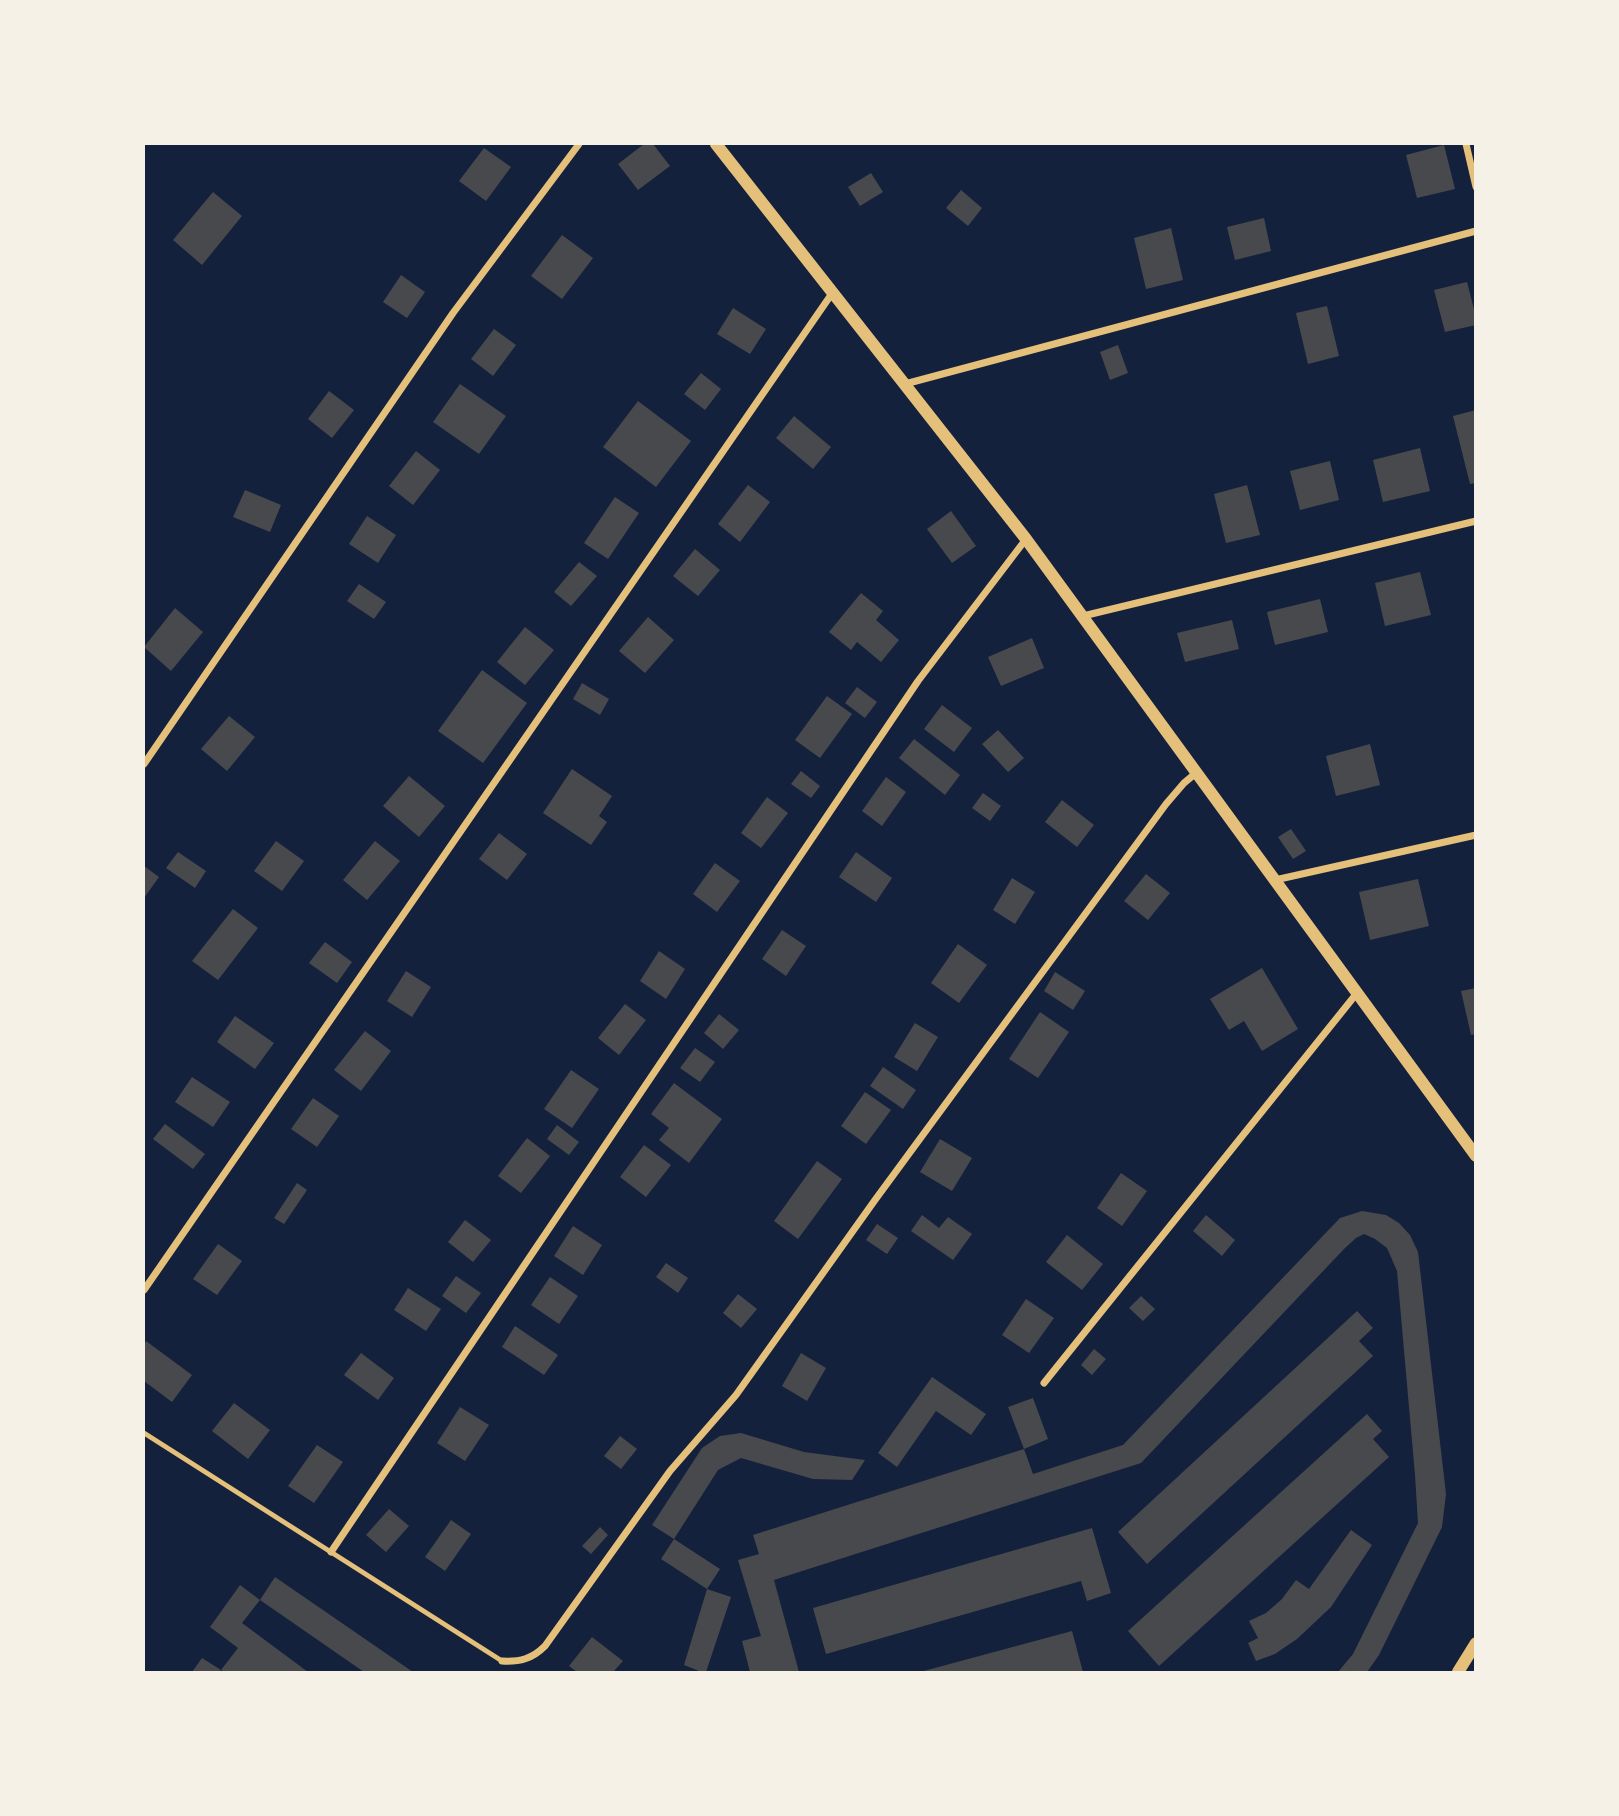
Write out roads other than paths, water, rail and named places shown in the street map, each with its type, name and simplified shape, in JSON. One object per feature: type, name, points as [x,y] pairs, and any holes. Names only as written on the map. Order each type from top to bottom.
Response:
[{"type":"street","points":[[144,764],[453,313],[579,144]]},
{"type":"street","points":[[716,144],[1026,539],[1475,1156]]},
{"type":"street","points":[[1466,144],[1475,187]]},
{"type":"street","points":[[905,384],[1475,231]]},
{"type":"street","points":[[144,1290],[833,292]]},
{"type":"street","points":[[1083,616],[1475,521]]},
{"type":"street","points":[[331,1552],[918,681],[1026,539]]},
{"type":"street","points":[[502,1661],[518,1661],[531,1657],[545,1646],[670,1471],[736,1395],[875,1200],[1166,804],[1196,772]]},
{"type":"street","points":[[1275,880],[1475,835]]},
{"type":"street","points":[[1044,1383],[1357,993]]},
{"type":"street","points":[[1458,1672],[1475,1643]]},
{"type":"lane","points":[[144,1433],[502,1661]]}]
